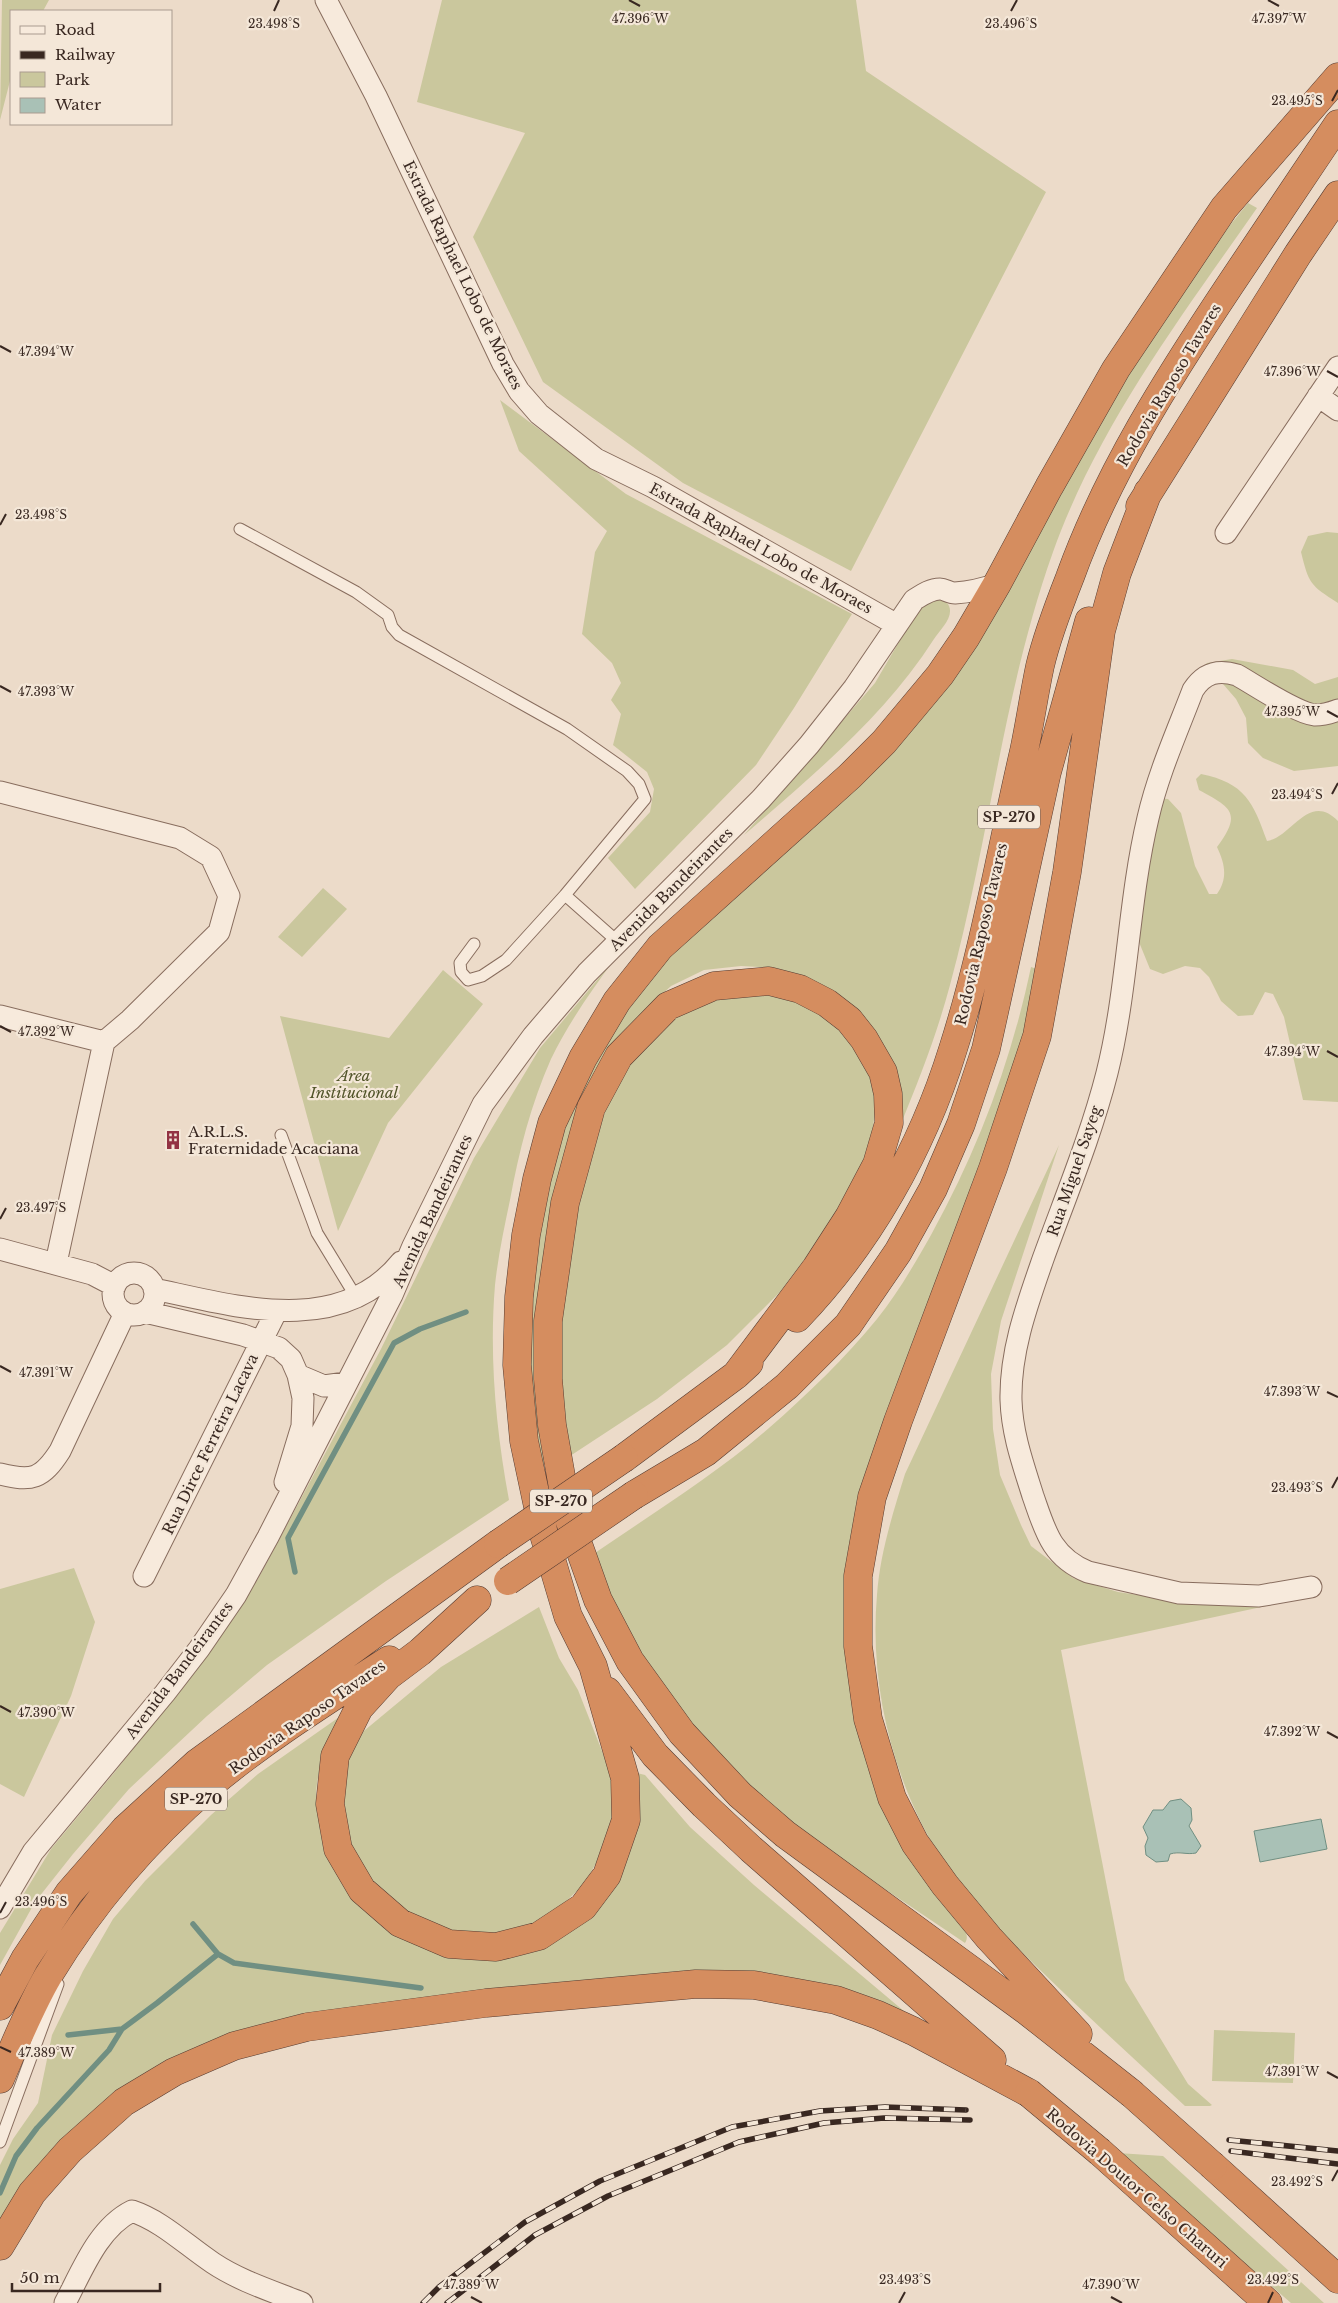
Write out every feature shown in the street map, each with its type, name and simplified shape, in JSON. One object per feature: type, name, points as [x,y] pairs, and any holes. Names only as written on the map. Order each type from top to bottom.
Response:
[{"type":"highway","points":[[477,1600],[420,1652],[388,1676],[359,1708],[335,1756],[330,1804],[338,1849],[362,1890],[400,1923],[449,1944],[496,1947],[539,1936],[583,1907],[607,1875],[626,1820],[625,1778],[598,1680],[568,1616],[544,1535],[524,1441],[517,1364],[519,1297],[526,1235],[537,1179],[552,1123],[582,1058],[617,1001],[660,947],[850,776],[884,742],[940,675],[966,637],[997,584],[1048,487],[1116,369],[1224,208],[1338,77]]},
{"type":"highway","name":"Rodovia Raposo Tavares","points":[[0,2006],[26,1959],[69,1893],[125,1829],[198,1763],[498,1544],[624,1458],[736,1375],[793,1323],[827,1288],[858,1246],[894,1187],[925,1124],[952,1052],[970,988],[1041,663],[1070,576],[1105,493],[1140,426],[1189,348],[1338,124]]},
{"type":"highway","name":"Rodovia Raposo Tavares","points":[[0,2079],[21,2029],[49,1976],[112,1884],[148,1845],[209,1786],[273,1737],[634,1495],[706,1452],[787,1386],[848,1324],[898,1252],[932,1189],[961,1124],[986,1049],[1047,772],[1088,621],[1118,548],[1148,492],[1298,254],[1338,196]]},
{"type":"highway","points":[[1298,254],[1338,210]]},
{"type":"highway","points":[[1131,2093],[988,1938],[945,1885],[915,1843],[892,1798],[868,1719],[858,1646],[858,1576],[872,1497],[898,1421],[994,1168],[1037,1036],[1066,872],[1101,631],[1117,573],[1148,492]]},
{"type":"highway","points":[[736,1375],[816,1268],[849,1217],[877,1164],[889,1123],[888,1094],[883,1072],[864,1039],[849,1020],[827,1003],[800,989],[769,981],[714,986],[668,1006],[620,1056],[591,1108],[565,1203],[548,1321],[548,1379],[552,1425],[568,1516],[598,1600],[630,1661],[682,1733],[740,1795],[786,1834],[1019,2005],[1131,2093],[1338,2279]]},
{"type":"highway","points":[[598,1680],[655,1754],[704,1805],[751,1849],[1029,2093]]},
{"type":"highway","points":[[0,2246],[32,2193],[70,2150],[124,2102],[174,2072],[234,2046],[307,2027],[486,2003],[696,1984],[754,1986],[836,2000],[878,2015],[913,2031],[1029,2093]]},
{"type":"highway","name":"Rodovia Doutor Celso Charuri","points":[[1029,2093],[1100,2152],[1268,2303]]},
{"type":"street","name":"Estrada Raphael Lobo de Moraes","points":[[326,0],[376,96],[503,364],[524,397],[539,414],[596,459],[653,487],[897,625]]},
{"type":"street","points":[[1226,533],[1338,367]]},
{"type":"street","points":[[1318,396],[1338,410]]},
{"type":"street","name":"Avenida Bandeirantes","points":[[0,1908],[33,1852],[81,1796],[199,1649],[236,1595],[268,1537],[392,1294],[413,1246],[483,1104],[533,1036],[587,973],[761,799],[809,746],[854,688],[914,600],[928,592],[940,589],[951,593],[979,591],[997,584]]},
{"type":"street","points":[[951,593],[965,614],[966,637]]},
{"type":"street","name":"Rua Miguel Sayeg","points":[[1311,1587],[1259,1596],[1179,1593],[1077,1568],[1059,1554],[1046,1535],[1015,1442],[1011,1399],[1014,1360],[1024,1313],[1107,1074],[1117,1025],[1139,861],[1148,817],[1161,775],[1193,690],[1198,682],[1207,675],[1216,672],[1227,672],[1236,675],[1300,711],[1313,715],[1327,714],[1338,710]]},
{"type":"street","points":[[0,792],[180,838],[211,856],[229,896],[219,932],[130,1020],[104,1042],[56,1263]]},
{"type":"street","points":[[0,1016],[104,1042]]},
{"type":"street","points":[[154,1289],[276,1312],[318,1309],[364,1295],[388,1278],[413,1246]]},
{"type":"street","points":[[0,1249],[92,1274],[115,1286]]},
{"type":"street","points":[[0,1474],[21,1480],[34,1478],[49,1468],[135,1313],[154,1302],[154,1289],[148,1278],[136,1273],[123,1276],[115,1286],[113,1292],[115,1304],[135,1313],[261,1341],[279,1348],[291,1359],[298,1375],[303,1398],[302,1426],[268,1537]]},
{"type":"street","name":"Rua Dirce Ferreira Lacava","points":[[144,1576],[276,1312]]},
{"type":"street","points":[[298,1375],[324,1386],[346,1383]]},
{"type":"street","points":[[65,2303],[104,2234],[121,2216],[132,2211],[148,2216],[215,2264],[258,2286],[302,2303]]},
{"type":"lane","points":[[240,529],[356,592],[388,615],[392,627],[399,635],[566,729],[628,771],[639,784],[644,799],[565,895],[506,960],[482,976],[468,980],[461,972],[460,963],[474,944]]},
{"type":"lane","points":[[565,895],[618,942]]},
{"type":"lane","points":[[281,1135],[317,1233],[356,1297]]},
{"type":"lane","points":[[0,2142],[55,1990],[112,1884]]},
{"type":"green space","points":[[2,0],[49,0],[44,10],[10,10],[10,81],[0,120]]},
{"type":"green space","points":[[442,0],[856,0],[866,71],[1046,192],[851,571],[683,483],[543,382],[473,237],[525,133],[417,102]]},
{"type":"green space","points":[[1248,203],[1257,208],[1171,332],[1117,417],[1093,460],[1053,552],[1021,659],[976,877],[950,985],[927,1057],[900,1126],[899,1089],[813,982],[776,968],[741,966],[704,970],[671,986],[643,1012],[619,1039],[570,1142],[550,1461],[535,1469],[524,1386],[543,1192],[578,1084],[644,981],[696,929],[881,757],[1122,379],[1197,266]]},
{"type":"green space","points":[[500,400],[626,494],[852,614],[756,765],[635,889],[608,858],[650,812],[654,789],[647,772],[613,745],[621,714],[611,700],[621,683],[612,663],[582,634],[595,552],[607,531],[519,451]]},
{"type":"green space","points":[[1327,532],[1338,533],[1338,603],[1312,583],[1306,571],[1301,552],[1308,536]]},
{"type":"green space","points":[[936,599],[948,604],[950,615],[943,628],[893,694],[846,744],[744,835],[875,683],[917,611],[928,601]]},
{"type":"green space","points":[[1232,659],[1293,670],[1315,684],[1338,677],[1338,766],[1294,771],[1263,758],[1248,743],[1246,718],[1236,699],[1223,684],[1201,669],[1207,663]]},
{"type":"green space","points":[[1201,774],[1228,783],[1245,796],[1257,815],[1267,841],[1285,832],[1309,813],[1318,811],[1328,813],[1338,821],[1338,1102],[1303,1100],[1284,1017],[1273,994],[1265,992],[1253,1015],[1238,1016],[1221,1001],[1209,977],[1200,968],[1185,966],[1163,974],[1150,969],[1130,920],[1156,798],[1168,799],[1181,813],[1195,866],[1209,894],[1217,894],[1223,882],[1222,859],[1217,847],[1229,826],[1230,812],[1219,802],[1199,790],[1196,779]]},
{"type":"green space","points":[[323,888],[347,909],[302,957],[278,937]]},
{"type":"green space","points":[[614,960],[572,1020],[544,1076],[522,1146],[503,1232],[495,1285],[493,1366],[500,1447],[509,1500],[386,1581],[267,1665],[207,1716],[129,1789],[73,1854],[35,1902],[0,1965],[0,1933],[51,1849],[114,1773],[214,1645],[258,1579],[381,1349],[474,1158],[540,1048]]},
{"type":"green space","points":[[1031,967],[1037,969],[1028,1020],[1008,1094],[919,1330],[846,1647],[955,1918],[966,1933],[967,1939],[965,1943],[794,1828],[708,1748],[633,1649],[589,1557],[704,1479],[748,1446],[812,1389],[839,1362],[885,1309],[931,1235],[964,1171],[1003,1071],[1014,1037]]},
{"type":"green space","name":"Área Institucional","points":[[443,970],[483,1004],[388,1123],[338,1231],[280,1016],[389,1038]]},
{"type":"green space","points":[[742,991],[799,999],[831,1019],[851,1041],[871,1074],[876,1105],[871,1142],[857,1176],[825,1232],[780,1292],[727,1345],[657,1399],[567,1458],[562,1420],[558,1332],[560,1292],[574,1217],[601,1121],[620,1080],[632,1060],[663,1025],[671,1018],[690,1008]]},
{"type":"green space","points":[[1059,1145],[1001,1321],[991,1374],[993,1429],[1000,1475],[1021,1525],[1031,1546],[1073,1578],[1118,1592],[1185,1602],[1266,1606],[1061,1650],[1125,1980],[1188,2084],[1212,2105],[1210,2106],[1185,2106],[997,1929],[958,1882],[934,1846],[914,1807],[898,1766],[886,1724],[879,1681],[876,1638],[879,1579],[888,1533],[905,1474]]},
{"type":"green space","points":[[74,1568],[95,1622],[71,1696],[24,1797],[0,1784],[0,1589]]},
{"type":"green space","points":[[539,1607],[559,1658],[578,1690],[613,1779],[614,1814],[602,1853],[584,1884],[557,1910],[524,1930],[488,1936],[449,1935],[412,1919],[378,1894],[350,1855],[341,1777],[353,1740],[441,1667]]},
{"type":"green space","points":[[345,1713],[322,1761],[316,1800],[320,1822],[343,1883],[474,1957],[602,1898],[625,1865],[639,1820],[640,1791],[637,1773],[645,1775],[690,1827],[754,1885],[911,2017],[831,1988],[770,1974],[723,1973],[182,2058],[0,2228],[0,2165],[13,2139],[38,2103],[52,2035],[83,1971],[113,1919],[145,1881],[211,1815],[258,1774]]},
{"type":"green space","points":[[1214,2030],[1295,2033],[1293,2083],[1212,2081]]},
{"type":"green space","points":[[1118,2153],[1163,2156],[1324,2303],[1291,2303]]},
{"type":"water","points":[[1181,1799],[1191,1808],[1192,1820],[1189,1826],[1201,1846],[1196,1853],[1174,1853],[1170,1854],[1168,1861],[1156,1862],[1146,1855],[1145,1846],[1148,1838],[1143,1827],[1153,1810],[1163,1810],[1170,1801]]},
{"type":"water","points":[[1321,1819],[1327,1849],[1260,1862],[1254,1831]]},
{"type":"waterway","points":[[295,1572],[288,1538],[394,1343],[420,1329],[466,1312]]},
{"type":"waterway","points":[[193,1924],[218,1954],[234,1963],[421,1988]]},
{"type":"waterway","points":[[0,2193],[16,2156],[37,2128],[109,2050],[122,2029],[218,1954]]},
{"type":"waterway","points":[[68,2035],[122,2029]]},
{"type":"railway","points":[[423,2303],[439,2287],[525,2222],[600,2181],[732,2127],[820,2111],[885,2107],[966,2110]]},
{"type":"railway","points":[[447,2303],[535,2235],[608,2196],[739,2142],[824,2123],[884,2118],[970,2120]]},
{"type":"railway","points":[[1229,2140],[1338,2151]]},
{"type":"railway","points":[[1231,2151],[1338,2164]]},
{"type":"place","name":"A.R.L.S. Fraternidade Acaciana","points":[[173,1140]]}]
